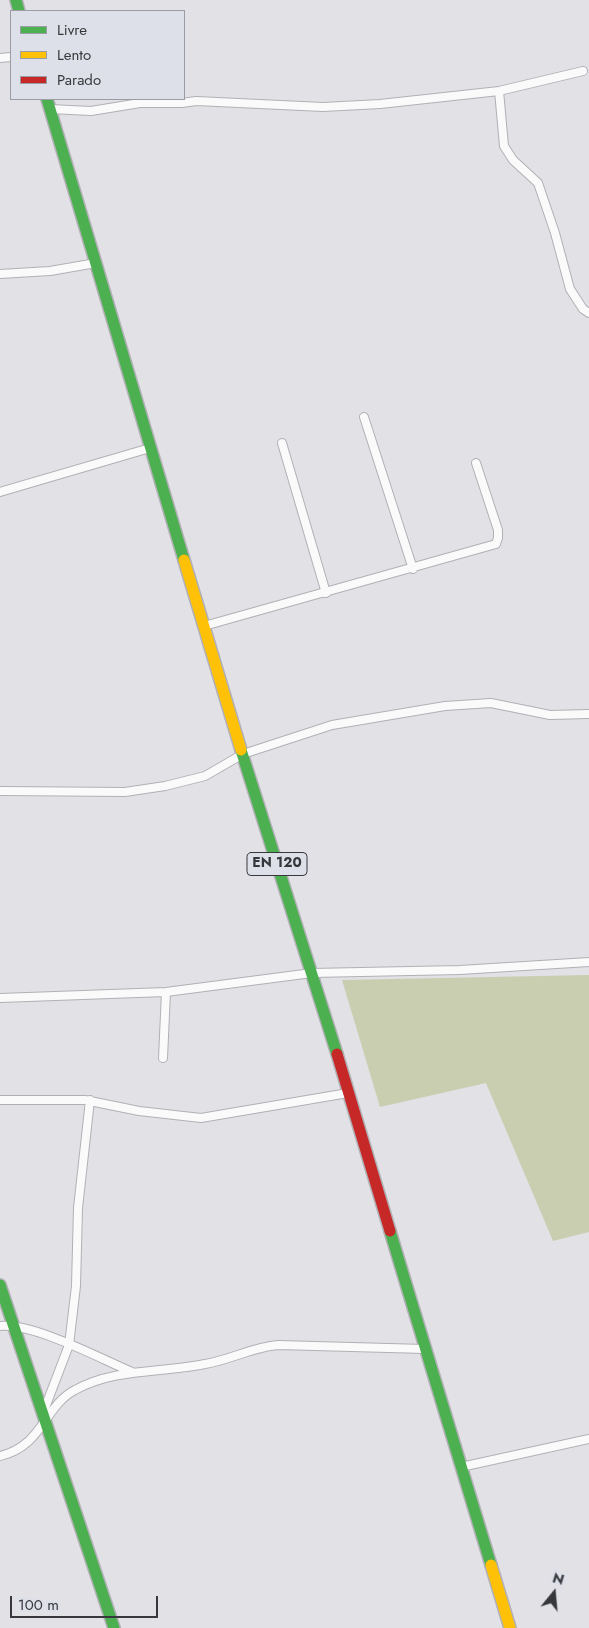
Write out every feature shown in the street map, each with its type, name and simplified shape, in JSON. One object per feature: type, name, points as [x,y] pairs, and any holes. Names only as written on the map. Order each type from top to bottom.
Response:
[{"type":"main road","name":"EN 120","points":[[49,104],[242,754],[312,973],[510,1628]]},
{"type":"main road","points":[[0,1285],[114,1628]]},
{"type":"street","points":[[49,104],[91,111],[140,103],[196,101],[323,108],[433,100],[499,91],[583,71]]},
{"type":"street","points":[[499,91],[504,146],[513,160],[538,183],[555,233],[570,289],[575,299],[589,313]]},
{"type":"street","points":[[0,274],[50,271],[96,263]]},
{"type":"street","points":[[364,417],[413,568]]},
{"type":"street","points":[[282,443],[326,593]]},
{"type":"street","points":[[0,492],[150,448]]},
{"type":"street","points":[[204,626],[496,544],[498,530],[476,462]]},
{"type":"street","points":[[0,791],[125,792],[165,786],[205,776],[242,754],[332,725],[446,706],[491,703],[550,715],[589,714]]},
{"type":"street","points":[[0,998],[166,992],[312,973],[460,970],[589,962]]},
{"type":"street","points":[[163,1058],[166,992]]},
{"type":"street","points":[[0,1100],[90,1100],[139,1111],[201,1118],[348,1092]]},
{"type":"street","points":[[0,1456],[22,1447],[33,1438],[44,1417],[69,1345],[76,1286],[78,1208],[90,1100]]},
{"type":"street","points":[[0,1326],[13,1325],[69,1345],[132,1372]]},
{"type":"street","points":[[44,1417],[74,1390],[132,1372],[204,1365],[266,1346],[426,1349]]},
{"type":"street","points":[[461,1467],[589,1439]]},
{"type":"green space","points":[[589,975],[589,1232],[553,1241],[486,1083],[380,1107],[342,980]]},
{"type":"traffic: fast","points":[[16,0],[19,10]]},
{"type":"traffic: fast","points":[[47,100],[184,560]]},
{"type":"traffic: fast","points":[[241,750],[337,1054]]},
{"type":"traffic: fast","points":[[390,1231],[491,1565]]},
{"type":"traffic: fast","points":[[0,1285],[114,1628]]},
{"type":"traffic: slow","points":[[184,560],[241,750]]},
{"type":"traffic: slow","points":[[491,1565],[510,1628]]},
{"type":"traffic: jam","points":[[337,1054],[390,1231]]}]
